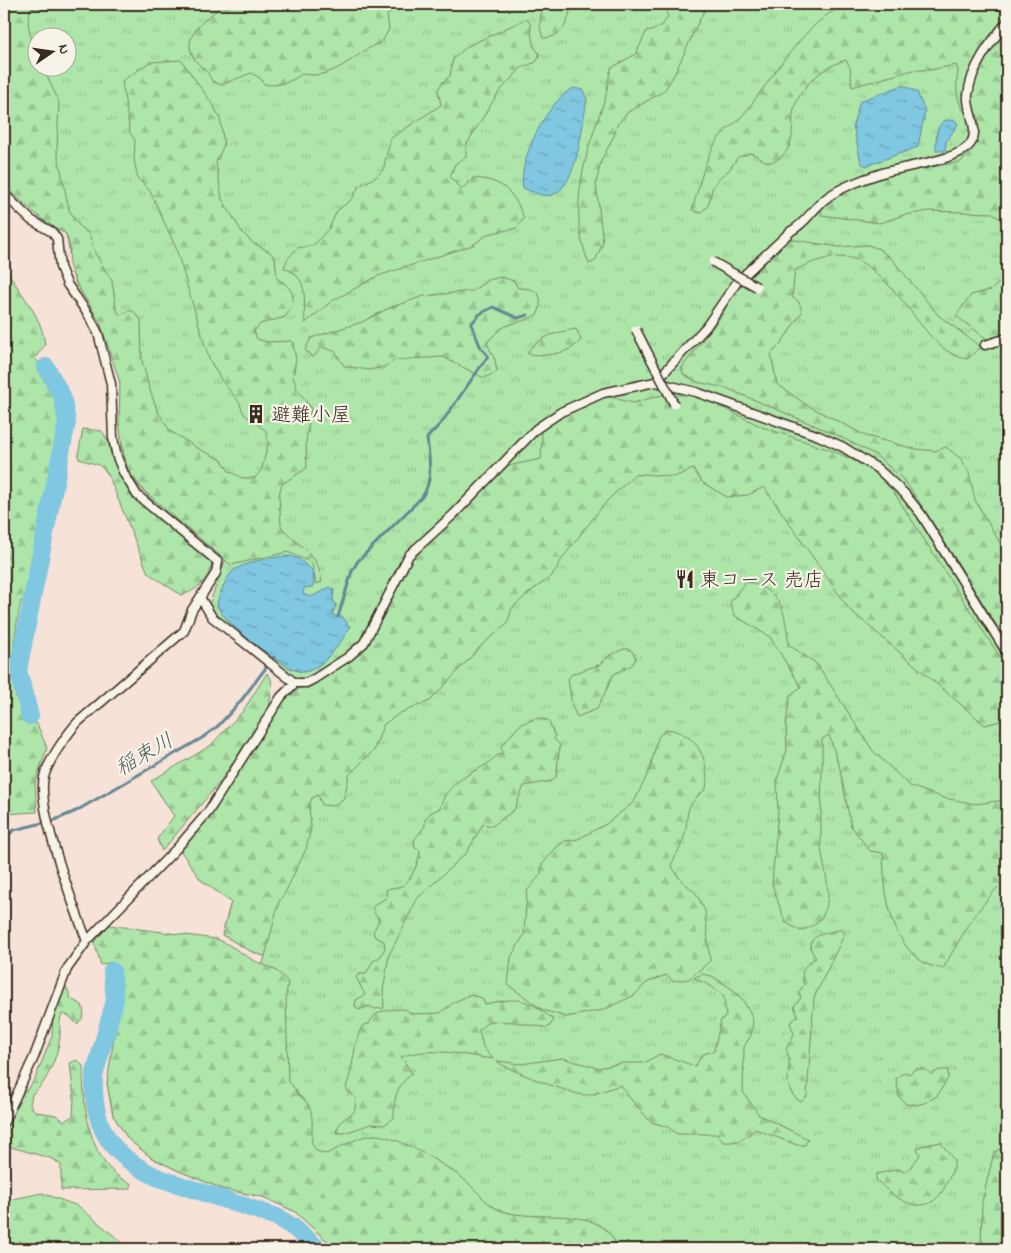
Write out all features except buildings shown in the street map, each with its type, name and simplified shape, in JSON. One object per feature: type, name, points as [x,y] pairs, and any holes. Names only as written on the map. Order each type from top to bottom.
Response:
[{"type":"street","points":[[655,382],[706,327],[737,282],[791,231],[800,226],[826,198],[884,172],[916,166],[959,153],[970,145],[974,136],[968,96],[972,79],[977,65],[1007,22]]},
{"type":"street","points":[[4,194],[31,220],[52,232],[57,240],[60,268],[67,284],[88,314],[98,333],[111,384],[113,438],[117,457],[124,474],[138,495],[218,562],[216,573],[201,599],[192,610],[179,637],[69,732],[44,775],[42,789],[48,828],[87,941]]},
{"type":"street","points":[[713,262],[757,287]]},
{"type":"street","points":[[636,330],[674,404]]},
{"type":"street","points":[[984,345],[1007,338]]},
{"type":"street","points":[[201,599],[212,617],[277,669],[295,683],[306,683],[348,657],[364,643],[408,555],[454,514],[536,429],[560,412],[603,393],[655,382],[696,392],[819,436],[843,447],[878,469],[904,493],[921,514],[1007,654]]},
{"type":"street","points":[[4,1122],[34,1057],[67,969],[87,941],[177,848],[208,812],[281,697],[295,683]]},
{"type":"green space","points":[[4,4],[990,4],[1007,208],[1007,1249],[336,1249],[294,1211],[263,1197],[223,1189],[179,1171],[152,1158],[128,1139],[113,1115],[107,1083],[113,1058],[256,991],[265,956],[248,950],[222,935],[231,902],[201,880],[284,699],[298,688],[292,675],[208,608],[225,561],[159,506],[136,482],[128,470],[122,449],[120,383],[109,343],[95,312],[74,280],[66,234],[44,221],[4,186]]},
{"type":"green space","points":[[4,4],[68,4],[63,8],[31,8],[28,23],[28,78],[48,78],[59,102],[57,151],[69,210],[80,227],[89,233],[95,253],[112,281],[116,308],[120,316],[127,311],[133,311],[141,320],[142,361],[157,410],[170,431],[199,449],[222,460],[229,471],[242,478],[255,478],[262,469],[268,442],[266,431],[244,414],[239,402],[222,381],[209,359],[176,248],[150,191],[138,179],[134,160],[135,140],[130,133],[122,81],[150,62],[181,60],[220,118],[224,145],[216,162],[222,199],[242,232],[253,243],[270,252],[275,258],[277,279],[291,290],[293,295],[292,305],[285,317],[260,324],[254,331],[257,339],[267,342],[292,341],[296,359],[293,377],[297,389],[311,408],[306,442],[307,468],[282,484],[279,495],[281,526],[312,556],[320,571],[322,582],[316,584],[312,563],[288,552],[231,565],[143,490],[128,470],[123,451],[119,422],[120,383],[100,322],[77,285],[69,265],[70,247],[66,234],[44,221],[4,186]]},
{"type":"green space","points":[[223,4],[397,4],[387,16],[389,29],[382,42],[372,46],[335,69],[314,75],[302,74],[289,81],[274,85],[264,84],[260,78],[251,73],[221,85],[212,81],[206,71],[195,60],[190,43],[192,35],[197,28]]},
{"type":"green space","points":[[548,4],[571,4],[567,22],[560,32],[543,38],[540,19],[543,7]]},
{"type":"green space","points":[[668,4],[712,4],[705,9],[674,75],[664,91],[628,112],[617,125],[614,136],[601,161],[596,184],[603,243],[595,261],[589,264],[582,243],[579,222],[581,180],[591,139],[605,99],[611,68],[636,54],[647,30],[652,31],[663,24],[668,17],[664,8]]},
{"type":"green space","points":[[850,4],[1007,4],[1007,225],[993,213],[929,211],[904,215],[880,223],[821,215],[822,207],[837,196],[870,181],[906,171],[961,162],[977,135],[978,115],[965,113],[959,102],[957,87],[958,70],[956,65],[930,70],[913,70],[852,87],[850,67],[846,60],[829,67],[807,85],[797,101],[793,115],[790,145],[787,151],[776,160],[770,162],[751,153],[738,157],[729,170],[719,178],[712,189],[708,206],[700,213],[692,210],[706,162],[721,135],[743,115],[805,34],[820,20],[835,10]]},
{"type":"green space","points":[[526,19],[530,23],[533,45],[540,55],[536,62],[521,68],[498,93],[466,145],[466,157],[455,164],[450,177],[462,189],[473,178],[492,181],[506,189],[516,201],[524,218],[517,228],[488,234],[473,245],[378,276],[332,301],[305,323],[302,283],[292,272],[284,268],[287,260],[297,248],[314,245],[329,228],[337,211],[352,199],[359,186],[376,177],[383,170],[391,138],[441,105],[438,90],[442,83],[450,76],[453,59],[468,46]]},
{"type":"green space","points":[[789,239],[839,247],[868,245],[879,249],[891,258],[939,316],[981,347],[967,359],[942,348],[901,299],[877,274],[861,262],[846,257],[839,257],[816,261],[795,270],[792,297],[799,302],[802,312],[780,345],[771,354],[777,384],[805,404],[866,436],[915,449],[935,451],[946,447],[961,459],[969,472],[975,500],[1007,555],[1007,642],[904,480],[876,455],[835,434],[726,388],[697,382],[683,374],[682,368],[723,314],[730,297]]},
{"type":"green space","points":[[4,265],[29,304],[43,334],[45,345],[35,358],[56,391],[63,419],[63,429],[28,603],[21,601],[13,668],[14,687],[18,703],[25,716],[37,724],[47,748],[35,783],[37,812],[4,814]]},
{"type":"green space","points":[[1007,276],[1007,333],[1001,338],[987,339],[956,316],[971,295],[991,290]]},
{"type":"green space","points":[[501,277],[514,281],[518,288],[535,291],[540,297],[540,307],[538,314],[500,329],[487,343],[495,360],[497,372],[484,378],[443,357],[395,360],[384,367],[369,370],[344,366],[334,351],[321,347],[313,358],[305,350],[311,338],[362,322],[389,308],[424,296],[472,291],[488,280]]},
{"type":"green space","points":[[576,329],[581,340],[570,349],[564,352],[543,355],[528,354],[528,351],[533,346],[544,338],[556,333]]},
{"type":"green space","points":[[672,392],[706,399],[762,427],[836,452],[871,469],[893,491],[1007,668],[1007,719],[985,725],[849,609],[764,487],[748,495],[727,497],[703,483],[693,469],[674,477],[645,474],[635,475],[605,503],[564,556],[551,577],[512,608],[507,624],[482,645],[430,701],[400,713],[383,725],[375,749],[349,775],[344,798],[334,806],[322,805],[318,795],[312,798],[309,806],[311,828],[306,849],[285,893],[279,901],[265,956],[248,950],[222,935],[231,902],[201,880],[180,850],[284,699],[346,657],[359,643],[415,551],[498,468],[541,459],[542,438],[540,427],[556,416],[606,396],[633,403]]},
{"type":"green space","points":[[83,429],[102,431],[108,441],[112,458],[121,477],[135,499],[212,561],[209,573],[198,587],[181,595],[148,573],[108,474],[99,465],[79,459],[78,455]]},
{"type":"green space","points":[[746,581],[759,586],[775,597],[780,604],[786,622],[789,645],[817,664],[873,751],[910,786],[944,798],[976,804],[1004,800],[1007,802],[1007,878],[979,909],[943,969],[924,963],[912,954],[896,929],[887,899],[883,853],[870,851],[851,826],[840,769],[829,735],[822,739],[821,818],[821,844],[828,887],[827,904],[820,919],[815,924],[801,931],[785,922],[772,884],[778,811],[777,780],[787,750],[786,724],[790,695],[801,687],[770,637],[734,615],[730,602]]},
{"type":"green space","points":[[624,649],[629,649],[633,652],[636,659],[632,665],[614,674],[597,709],[577,717],[572,706],[568,679],[572,674],[601,664],[610,655]]},
{"type":"green space","points":[[267,673],[272,685],[269,709],[219,783],[162,851],[157,839],[174,816],[151,781],[210,746],[243,711]]},
{"type":"green space","points":[[538,718],[548,720],[555,736],[554,739],[560,745],[556,777],[551,781],[524,786],[514,810],[492,826],[483,824],[467,852],[417,899],[389,955],[383,991],[384,1008],[375,1009],[369,1006],[359,1010],[355,1006],[356,1000],[365,995],[356,977],[360,974],[366,974],[373,961],[380,957],[385,948],[384,941],[375,937],[373,932],[379,920],[373,908],[387,897],[386,890],[402,886],[412,875],[417,865],[420,850],[415,848],[414,840],[425,826],[425,820],[430,813],[440,808],[446,794],[457,782],[503,753],[501,746],[521,724]]},
{"type":"green space","points":[[667,729],[687,736],[694,742],[700,750],[706,768],[706,789],[692,802],[689,808],[683,840],[671,865],[680,879],[696,893],[705,911],[710,961],[689,979],[673,981],[666,975],[646,983],[635,995],[603,1010],[566,1017],[543,1010],[508,985],[511,957],[524,935],[527,891],[541,874],[541,866],[556,848],[565,841],[578,839],[606,824],[634,802],[650,769],[658,737]]},
{"type":"green space","points":[[109,925],[216,939],[251,959],[274,969],[283,976],[288,982],[286,996],[288,1081],[311,1111],[312,1144],[317,1151],[326,1154],[370,1135],[386,1137],[410,1146],[449,1168],[495,1208],[510,1213],[527,1215],[564,1216],[597,1224],[609,1233],[618,1249],[336,1249],[294,1211],[263,1197],[223,1189],[152,1158],[128,1139],[113,1115],[107,1083],[122,985],[121,977],[112,962],[101,965],[94,942]]},
{"type":"green space","points":[[843,929],[844,935],[814,998],[807,1096],[801,1102],[794,1096],[788,1083],[789,1056],[786,1049],[794,1034],[790,1023],[798,1016],[794,1006],[801,998],[799,992],[804,985],[802,976],[804,969],[816,958],[811,950],[810,944],[812,940],[817,936]]},
{"type":"green space","points":[[702,974],[712,976],[732,989],[742,999],[750,1012],[753,1022],[751,1035],[744,1047],[743,1092],[759,1115],[808,1139],[805,1145],[797,1145],[755,1129],[741,1140],[733,1142],[723,1142],[718,1134],[677,1134],[668,1127],[651,1122],[621,1085],[593,1094],[578,1094],[524,1075],[497,1061],[521,1064],[562,1058],[598,1068],[623,1063],[644,1063],[660,1054],[695,1066],[703,1054],[714,1051],[721,1020],[726,1016],[724,997],[711,986],[694,978]]},
{"type":"green space","points":[[67,988],[71,999],[82,1005],[83,1016],[77,1024],[69,1016],[62,1014],[58,1049],[52,1067],[38,1090],[32,1094],[30,1105],[36,1112],[56,1115],[64,1121],[73,1116],[74,1098],[70,1063],[77,1060],[83,1066],[84,1099],[91,1134],[97,1150],[117,1176],[132,1184],[130,1189],[61,1190],[61,1165],[53,1159],[4,1145],[4,1133],[19,1096],[27,1090],[35,1079],[52,1036],[53,1012],[61,990]]},
{"type":"green space","points":[[469,995],[482,998],[485,1004],[507,1000],[529,1003],[554,1020],[548,1028],[514,1022],[489,1021],[479,1030],[483,1047],[493,1059],[435,1052],[424,1052],[401,1057],[412,1073],[402,1083],[397,1093],[394,1118],[384,1125],[371,1124],[345,1133],[336,1133],[341,1122],[353,1113],[355,1109],[356,1098],[349,1093],[346,1087],[351,1072],[357,1039],[363,1025],[369,1024],[375,1015],[380,1012],[389,1010],[405,1009],[412,1014],[440,1013],[453,1003]]},
{"type":"green space","points":[[915,1069],[925,1069],[931,1074],[940,1070],[948,1070],[948,1078],[937,1096],[924,1103],[916,1105],[906,1104],[899,1097],[896,1078],[905,1072],[909,1074]]},
{"type":"green space","points":[[941,1142],[953,1159],[954,1166],[941,1193],[933,1201],[924,1205],[914,1205],[894,1196],[876,1179],[876,1174],[899,1169],[904,1172],[910,1168],[920,1155],[917,1149],[921,1146]]},
{"type":"green space","points":[[1007,1146],[1007,1249],[981,1249],[982,1202],[994,1152]]},
{"type":"green space","points":[[42,1193],[78,1206],[130,1249],[4,1249],[4,1201]]},
{"type":"water","points":[[903,85],[917,92],[925,111],[918,147],[866,166],[861,163],[853,125],[860,101]]},
{"type":"water","points":[[574,88],[583,90],[587,100],[581,138],[573,168],[561,190],[548,196],[537,194],[523,188],[522,176],[530,147],[545,117],[564,94]]},
{"type":"water","points":[[945,120],[956,121],[958,124],[946,142],[945,151],[936,151],[936,138],[939,126]]},
{"type":"water","points":[[290,556],[299,559],[313,571],[314,583],[312,587],[304,588],[303,594],[311,597],[330,587],[334,590],[333,599],[336,606],[332,614],[343,617],[350,627],[337,647],[325,660],[312,670],[305,672],[297,671],[257,646],[231,624],[218,607],[218,598],[226,580],[237,568],[259,560]]},
{"type":"waterway","points":[[338,617],[352,571],[358,561],[422,497],[426,490],[429,476],[427,438],[442,422],[488,356],[481,348],[471,324],[480,314],[493,307],[518,318],[528,315]]},
{"type":"waterway","points":[[30,716],[18,670],[67,422],[62,396],[46,367]]},
{"type":"waterway","name":"稲束川","points":[[4,839],[14,830],[55,820],[76,811],[202,738],[218,726],[240,702],[274,657]]},
{"type":"waterway","points":[[112,971],[115,1000],[94,1076],[94,1095],[97,1111],[101,1126],[108,1139],[128,1160],[159,1178],[277,1217],[293,1227],[319,1249]]},
{"type":"place","name":"避難小屋","points":[[256,414]]},
{"type":"place","name":"東コース 売店","points":[[685,579]]}]
